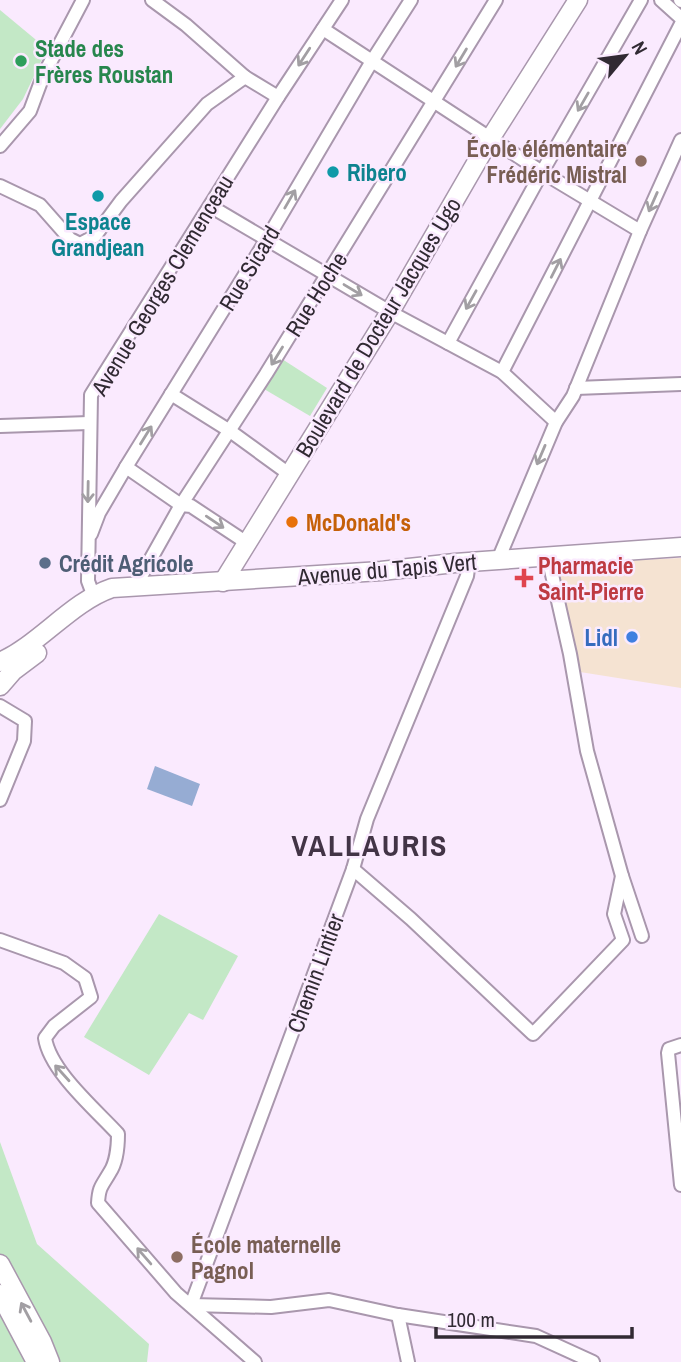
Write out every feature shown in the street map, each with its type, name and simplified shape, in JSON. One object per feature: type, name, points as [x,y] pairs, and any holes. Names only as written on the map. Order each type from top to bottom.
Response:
[{"type":"main road","name":"Boulevard de Docteur Jacques Ugo","points":[[223,582],[390,312],[490,139],[578,0]]},
{"type":"main road","name":"Avenue du Tapis Vert","points":[[94,597],[112,588],[381,571],[681,547]]},
{"type":"main road","points":[[0,662],[47,633],[94,597]]},
{"type":"main road","points":[[0,686],[21,665],[61,634],[94,597]]},
{"type":"main road","points":[[0,1264],[50,1362]]},
{"type":"main road","points":[[0,1294],[36,1362]]},
{"type":"street","points":[[0,146],[30,111],[43,76],[83,0]]},
{"type":"street","points":[[152,0],[186,25],[246,77],[278,97]]},
{"type":"street","name":"Avenue Georges Clemenceau","points":[[94,597],[88,581],[91,395],[342,0]]},
{"type":"street","name":"Rue Sicard","points":[[90,538],[99,513],[126,467],[411,0]]},
{"type":"street","name":"Rue Hoche","points":[[135,587],[181,505],[230,431],[496,0]]},
{"type":"street","points":[[448,344],[542,172],[641,0]]},
{"type":"street","points":[[502,372],[680,17],[661,0]]},
{"type":"street","points":[[323,29],[490,139],[640,231]]},
{"type":"street","points":[[0,186],[40,205],[71,239],[80,244],[94,236],[121,201],[207,104],[246,77]]},
{"type":"street","points":[[498,560],[556,422],[576,388],[640,231],[681,140]]},
{"type":"street","points":[[209,206],[390,312],[502,372],[556,422]]},
{"type":"street","points":[[576,388],[681,384]]},
{"type":"street","points":[[172,394],[230,431],[289,474]]},
{"type":"street","points":[[0,426],[89,422]]},
{"type":"street","points":[[126,467],[181,505],[191,506],[247,543]]},
{"type":"street","points":[[548,557],[570,654],[587,751],[642,936]]},
{"type":"street","name":"Chemin Lintier","points":[[191,1305],[353,869],[367,819],[467,576],[469,562]]},
{"type":"street","points":[[0,706],[25,721],[24,741],[0,800]]},
{"type":"street","points":[[353,869],[411,919],[533,1034],[623,940],[614,914],[622,876]]},
{"type":"street","points":[[0,940],[64,962],[85,978],[91,997],[54,1027],[45,1038],[54,1064],[118,1135],[118,1150],[112,1169],[99,1188],[98,1203],[176,1293],[255,1362]]},
{"type":"street","points":[[681,1045],[668,1049],[681,1185]]},
{"type":"street","points":[[191,1305],[271,1307],[329,1300],[398,1315],[536,1336],[593,1362]]},
{"type":"street","points":[[398,1315],[408,1362]]},
{"type":"shaded area","points":[[681,558],[681,688],[580,672],[557,564]]},
{"type":"green space","name":"Stade des Frères Roustan","points":[[0,10],[47,49],[23,99],[0,129]]},
{"type":"green space","points":[[282,359],[327,388],[310,416],[264,389]]},
{"type":"green space","points":[[159,914],[238,956],[203,1020],[189,1013],[149,1075],[84,1037]]},
{"type":"green space","points":[[0,1142],[37,1244],[149,1344],[147,1362],[0,1362]]},
{"type":"water","points":[[155,766],[200,784],[192,806],[147,789]]},
{"type":"place","name":"Stade des Frères Roustan","points":[[21,61]]},
{"type":"place","name":"École élémentaire Frédéric Mistral","points":[[641,161]]},
{"type":"place","name":"Ribero","points":[[333,172]]},
{"type":"place","name":"Espace Grandjean","points":[[98,196]]},
{"type":"place","name":"McDonald's","points":[[292,522]]},
{"type":"place","name":"Crédit Agricole","points":[[45,563]]},
{"type":"place","name":"Pharmacie Saint-Pierre","points":[[524,578]]},
{"type":"place","name":"Lidl","points":[[632,637]]},
{"type":"place","name":"École maternelle Pagnol","points":[[177,1257]]},
{"type":"district","name":"VALLAURIS","points":[[370,845]]}]
